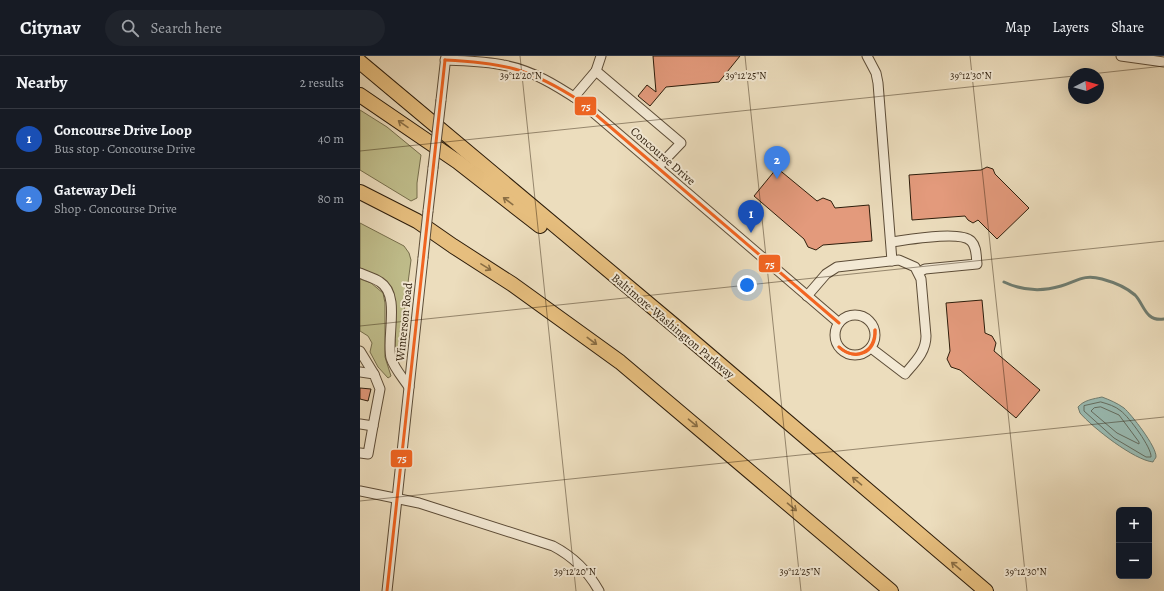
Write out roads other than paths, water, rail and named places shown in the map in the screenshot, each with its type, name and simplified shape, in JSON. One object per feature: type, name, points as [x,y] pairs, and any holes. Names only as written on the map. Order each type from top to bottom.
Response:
[{"type":"highway","points":[[368,56],[632,280],[675,326]]},
{"type":"highway","name":"Baltimore-Washington Parkway","points":[[360,62],[675,326],[986,591]]},
{"type":"highway","points":[[360,94],[458,162],[534,221],[780,426],[823,452]]},
{"type":"highway","points":[[360,192],[417,221],[512,284],[620,362],[891,591]]},
{"type":"highway","points":[[360,200],[453,246]]},
{"type":"street","points":[[574,97],[596,71],[601,56]]},
{"type":"street","points":[[868,56],[876,73],[878,82],[892,261]]},
{"type":"street","points":[[1120,56],[1164,62]]},
{"type":"street","name":"Concourse Drive","points":[[446,58],[505,65],[531,73],[554,84],[574,97],[658,167],[839,323]]},
{"type":"street","name":"Winterson Road","points":[[387,591],[446,58]]},
{"type":"street","points":[[596,71],[681,143],[658,167]]},
{"type":"street","points":[[891,242],[956,236],[970,240],[975,248],[977,264],[925,269],[919,272]]},
{"type":"street","points":[[807,296],[826,274],[837,267],[899,260],[915,267],[919,272],[926,336],[926,344],[922,353],[905,374],[871,348]]},
{"type":"street","points":[[360,273],[380,282],[388,290],[391,300],[391,357],[396,368],[409,387]]},
{"type":"street","points":[[855,315],[868,319],[875,330],[875,339],[871,348],[856,356],[843,351],[837,344],[835,335],[839,323],[846,317],[855,315]]},
{"type":"street","points":[[360,351],[374,374],[380,389],[368,454],[360,453]]},
{"type":"street","points":[[360,372],[374,374]]},
{"type":"street","points":[[360,424],[373,426]]},
{"type":"street","points":[[360,491],[419,502],[553,546],[566,552],[585,570],[599,591]]},
{"type":"water","points":[[1102,397],[1124,408],[1132,417],[1148,439],[1155,452],[1156,457],[1153,462],[1135,456],[1125,450],[1094,427],[1080,413],[1078,407],[1080,405],[1089,400]]},
{"type":"waterway","points":[[1004,282],[1025,289],[1039,290],[1054,288],[1090,277],[1102,279],[1132,292],[1149,315],[1153,318],[1164,319]]},
{"type":"place","name":"Gateway Deli","points":[[777,179]]},
{"type":"place","name":"Concourse Drive Loop","points":[[751,233]]}]
